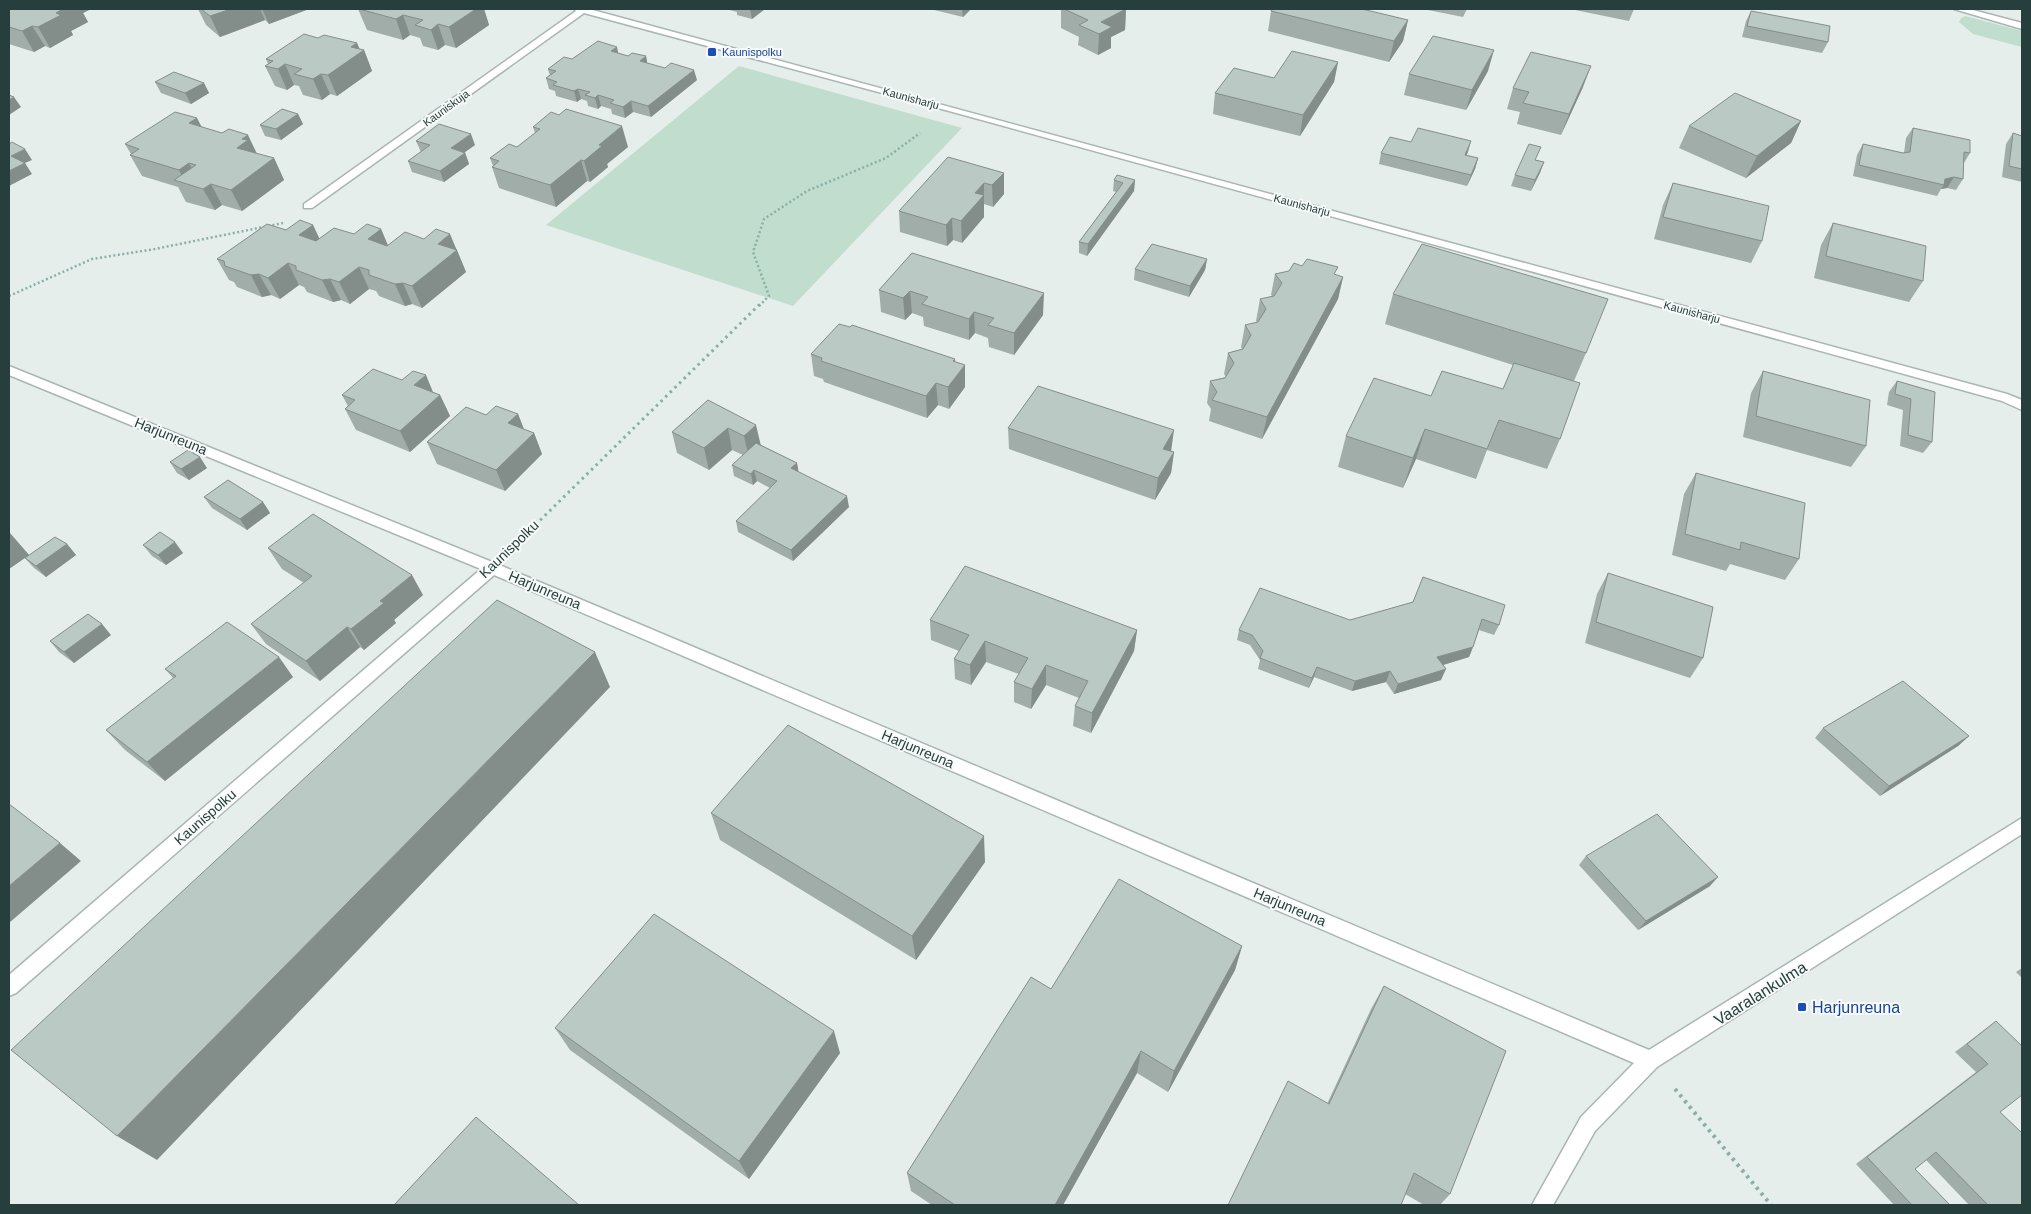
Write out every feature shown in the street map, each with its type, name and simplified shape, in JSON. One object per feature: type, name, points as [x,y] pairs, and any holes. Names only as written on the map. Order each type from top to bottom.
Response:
[{"type":"street","name":"Kaunisharju","points":[[581,9],[2007,398],[2022,406]]},
{"type":"street","name":"Kauniskuja","points":[[308,206],[581,9]]},
{"type":"street","points":[[1959,9],[2022,26]]},
{"type":"street","name":"Harjunreuna","points":[[9,370],[492,568],[1650,1060]]},
{"type":"street","name":"Kaunispolku","points":[[9,987],[492,568]]},
{"type":"street","name":"Vaaralankulma","points":[[1542,1205],[1588,1124],[1650,1060],[1671,1049],[2022,825]]},
{"type":"path","name":"Kaunispolku","points":[[492,568],[769,296],[753,252],[764,218],[807,191],[886,158],[953,109]]},
{"type":"path","points":[[9,296],[92,259],[284,222],[308,206]]},
{"type":"path","points":[[1650,1060],[1772,1205]]},
{"type":"green space","points":[[1965,16],[2022,31],[2022,47],[1973,34],[1959,22]]},
{"type":"green space","points":[[739,66],[962,128],[793,306],[546,225]]},
{"type":"building","points":[[9,9],[63,9],[56,13],[61,15],[38,27],[32,26],[22,31],[9,27]]},
{"type":"building","points":[[201,9],[231,9],[210,16]]},
{"type":"building","points":[[359,9],[476,9],[449,27],[438,24],[431,30],[415,25],[423,20],[403,15],[396,19]]},
{"type":"building","points":[[1064,9],[1126,9],[1101,22],[1112,27],[1099,34],[1079,25],[1088,20]]},
{"type":"building","points":[[1272,9],[1362,9],[1408,20],[1394,41],[1271,11]]},
{"type":"building","points":[[1751,11],[1830,26],[1828,42],[1747,26]]},
{"type":"building","points":[[304,34],[318,38],[324,35],[357,43],[351,47],[364,50],[328,75],[321,74],[313,79],[294,74],[302,69],[285,64],[278,69],[265,66],[273,61],[266,59]]},
{"type":"building","points":[[1433,36],[1494,50],[1472,90],[1409,74]]},
{"type":"building","points":[[598,41],[617,47],[611,51],[628,56],[632,53],[646,56],[640,61],[665,68],[671,63],[694,70],[648,106],[631,101],[623,107],[610,103],[614,100],[598,95],[595,98],[585,95],[590,92],[578,89],[574,91],[553,85],[557,82],[546,78],[556,71],[548,69],[564,57],[572,59]]},
{"type":"building","points":[[1292,51],[1338,62],[1303,115],[1215,93],[1234,68],[1274,78]]},
{"type":"building","points":[[1531,52],[1591,66],[1569,114],[1523,103],[1529,92],[1513,88]]},
{"type":"building","points":[[174,72],[204,83],[185,93],[155,82]]},
{"type":"building","points":[[1735,93],[1801,121],[1757,156],[1689,126]]},
{"type":"building","points":[[282,109],[298,114],[276,129],[260,125]]},
{"type":"building","points":[[566,109],[622,126],[599,145],[602,146],[584,161],[581,160],[550,185],[492,167],[499,161],[490,158],[509,144],[517,147],[540,129],[533,127],[551,112],[559,115]]},
{"type":"building","points":[[175,112],[197,118],[189,123],[222,133],[229,129],[248,135],[242,139],[248,140],[237,148],[274,158],[231,190],[211,184],[203,189],[174,180],[196,165],[189,163],[179,170],[130,155],[139,149],[125,144]]},
{"type":"building","points":[[439,124],[471,134],[451,148],[465,153],[440,171],[408,161],[430,145],[416,141]]},
{"type":"building","points":[[1418,128],[1471,141],[1465,155],[1478,158],[1471,175],[1381,153],[1390,137],[1411,142]]},
{"type":"building","points":[[1913,128],[1970,140],[1970,153],[1964,152],[1963,179],[1954,177],[1945,179],[1944,185],[1859,165],[1863,144],[1903,153],[1910,152]]},
{"type":"building","points":[[2013,133],[2022,136],[2022,169],[2009,166]]},
{"type":"building","points":[[12,142],[25,149],[11,156],[25,163],[9,171],[9,144]]},
{"type":"building","points":[[1529,144],[1541,147],[1535,160],[1544,162],[1535,180],[1515,175]]},
{"type":"building","points":[[948,157],[1004,173],[992,185],[984,183],[975,193],[984,195],[961,221],[952,218],[946,225],[899,211]]},
{"type":"building","points":[[1117,175],[1135,180],[1088,244],[1079,242],[1123,183],[1114,180]]},
{"type":"building","points":[[1673,183],[1769,206],[1762,241],[1663,217]]},
{"type":"building","points":[[300,220],[313,225],[299,235],[316,241],[334,228],[354,234],[367,224],[381,229],[368,239],[387,246],[405,232],[424,239],[436,229],[450,234],[438,244],[457,250],[412,286],[403,283],[395,284],[369,275],[369,270],[359,267],[339,282],[330,279],[322,280],[296,270],[296,266],[288,263],[268,278],[259,274],[251,275],[225,266],[224,261],[217,259],[267,224],[286,230]]},
{"type":"building","points":[[1833,223],[1926,246],[1923,281],[1826,256]]},
{"type":"building","points":[[1152,244],[1207,259],[1190,286],[1135,269]]},
{"type":"building","points":[[1422,244],[1608,299],[1586,353],[1393,294]]},
{"type":"building","points":[[912,253],[1044,293],[1014,333],[988,325],[994,318],[974,312],[969,319],[922,304],[928,297],[910,291],[903,298],[879,290]]},
{"type":"building","points":[[1307,259],[1338,267],[1334,274],[1343,277],[1267,417],[1212,400],[1217,392],[1210,381],[1225,378],[1234,363],[1228,353],[1243,349],[1251,335],[1245,325],[1258,322],[1266,309],[1260,299],[1274,296],[1282,283],[1275,274],[1289,271],[1294,263],[1302,266]]},
{"type":"building","points":[[839,324],[850,327],[852,325],[955,359],[953,361],[965,365],[948,387],[936,383],[926,396],[821,361],[822,358],[811,354]]},
{"type":"building","points":[[1514,363],[1580,383],[1560,439],[1499,420],[1487,449],[1425,429],[1413,458],[1346,436],[1374,378],[1431,396],[1442,371],[1503,389]]},
{"type":"building","points":[[373,369],[402,380],[413,371],[426,375],[414,385],[440,395],[400,431],[345,409],[355,400],[342,395]]},
{"type":"building","points":[[1763,371],[1870,400],[1866,446],[1756,416]]},
{"type":"building","points":[[1897,381],[1935,392],[1932,442],[1908,435],[1911,399],[1895,394]]},
{"type":"building","points":[[1038,386],[1174,430],[1163,449],[1174,452],[1158,478],[1008,428]]},
{"type":"building","points":[[708,400],[756,425],[744,436],[728,428],[704,448],[672,432]]},
{"type":"building","points":[[496,406],[518,414],[508,423],[534,433],[496,470],[427,442],[466,407],[486,415]]},
{"type":"building","points":[[756,443],[797,463],[791,468],[847,496],[791,550],[736,521],[777,481],[754,470],[751,474],[732,465]]},
{"type":"building","points":[[188,450],[200,457],[181,469],[170,462]]},
{"type":"building","points":[[1696,473],[1805,503],[1799,559],[1741,542],[1740,550],[1685,534]]},
{"type":"building","points":[[228,480],[263,502],[240,519],[204,497]]},
{"type":"building","points":[[313,514],[412,575],[380,601],[384,603],[351,629],[347,627],[306,661],[251,624],[312,576],[268,548]]},
{"type":"building","points":[[160,532],[175,542],[158,555],[143,545]]},
{"type":"building","points":[[55,537],[67,544],[36,566],[25,558]]},
{"type":"building","points":[[965,566],[1137,630],[1092,713],[1075,706],[1088,681],[1046,665],[1032,689],[1014,682],[1028,658],[985,641],[970,665],[954,659],[969,635],[930,620]]},
{"type":"building","points":[[1608,573],[1713,607],[1703,658],[1596,622]]},
{"type":"building","points":[[1423,577],[1505,605],[1499,625],[1482,619],[1473,647],[1437,657],[1446,669],[1398,684],[1390,671],[1355,681],[1317,667],[1312,678],[1260,658],[1263,651],[1252,635],[1239,630],[1260,588],[1350,620],[1413,602]]},
{"type":"building","points":[[497,600],[595,652],[117,1136],[11,1050]]},
{"type":"building","points":[[88,614],[102,624],[64,652],[50,641]]},
{"type":"building","points":[[227,622],[279,657],[147,762],[106,730],[176,676],[165,669]]},
{"type":"building","points":[[1903,681],[1969,736],[1889,786],[1823,728]]},
{"type":"building","points":[[788,725],[984,836],[912,936],[711,813]]},
{"type":"building","points":[[9,804],[60,843],[9,886]]},
{"type":"building","points":[[1657,814],[1718,877],[1646,921],[1586,856]]},
{"type":"building","points":[[1119,879],[1242,946],[1174,1071],[1141,1051],[1055,1205],[955,1205],[907,1173],[1031,977],[1051,989]]},
{"type":"building","points":[[654,914],[834,1031],[739,1161],[555,1028]]},
{"type":"building","points":[[1384,986],[1506,1051],[1450,1194],[1414,1173],[1401,1205],[1228,1205],[1288,1081],[1329,1104]]},
{"type":"building","points":[[1996,1021],[2022,1046],[2022,1095],[2000,1112],[2022,1133],[2022,1205],[1988,1205],[1936,1152],[1915,1169],[1950,1205],[1912,1205],[1867,1157],[1988,1064],[1967,1044]]},
{"type":"building","points":[[476,1117],[579,1205],[394,1205]]},
{"type":"place","name":"Kaunispolku","points":[[712,52]]},
{"type":"place","name":"Harjunreuna","points":[[1802,1007]]}]
